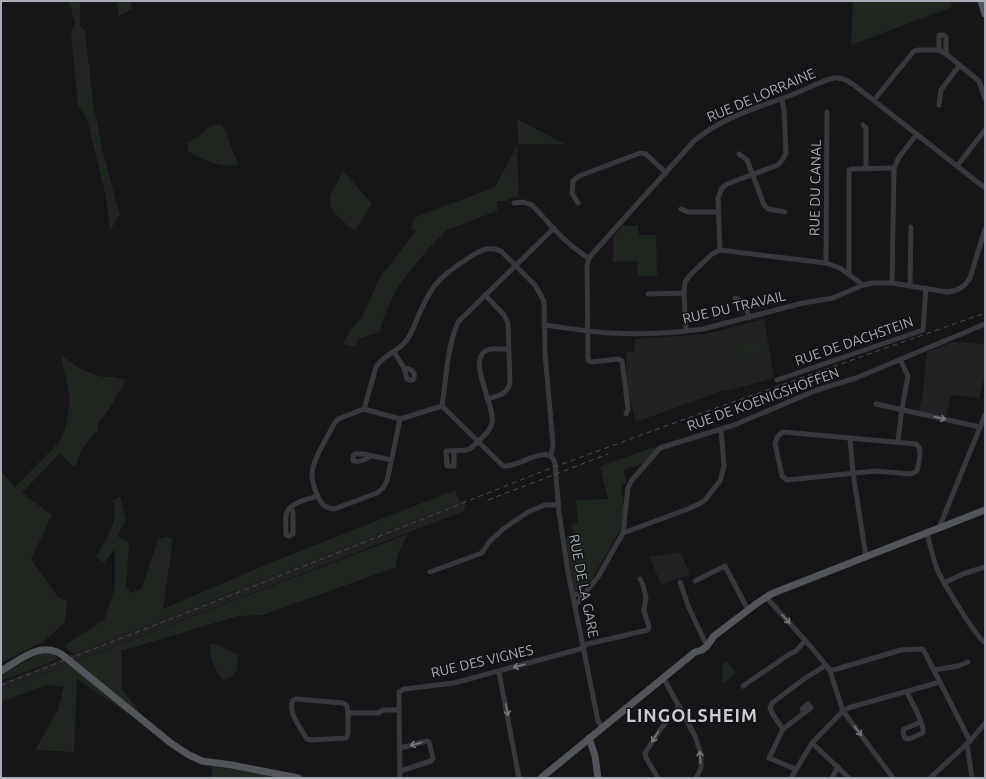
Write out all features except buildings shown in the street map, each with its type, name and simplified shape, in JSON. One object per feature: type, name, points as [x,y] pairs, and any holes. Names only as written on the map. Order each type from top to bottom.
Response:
[{"type":"main road","points":[[981,1],[985,14]]},
{"type":"main road","points":[[542,778],[663,677],[695,652],[707,646],[714,636],[766,597],[985,510]]},
{"type":"main road","points":[[1,671],[38,651],[46,649],[56,651],[172,744],[189,755],[202,761],[298,778]]},
{"type":"main road","points":[[589,738],[595,756],[598,778]]},
{"type":"street","points":[[939,50],[939,35],[944,35],[946,36],[946,54]]},
{"type":"street","points":[[874,100],[914,52],[919,50],[939,50],[946,54],[979,81],[985,99]]},
{"type":"street","points":[[939,105],[941,90],[959,66]]},
{"type":"street","name":"RUE DE LORRAINE","points":[[589,258],[694,141],[706,131],[748,111],[835,78],[847,80],[985,188]]},
{"type":"street","points":[[720,250],[718,198],[722,188],[727,184],[778,165],[786,153],[782,99]]},
{"type":"street","name":"RUE DU CANAL","points":[[826,263],[827,112]]},
{"type":"street","points":[[863,125],[866,128],[866,168]]},
{"type":"street","points":[[956,166],[985,130]]},
{"type":"street","points":[[892,283],[894,168],[898,157],[917,134]]},
{"type":"street","points":[[578,203],[572,193],[573,181],[579,176],[640,153],[646,154],[666,172]]},
{"type":"street","points":[[739,154],[747,160],[764,205],[768,209],[785,212]]},
{"type":"street","points":[[849,274],[849,170],[850,168],[894,168]]},
{"type":"street","points":[[514,203],[523,202],[532,205],[571,245],[589,258],[586,268],[588,360],[591,362],[618,359],[622,361],[628,409],[626,414]]},
{"type":"street","points":[[681,209],[688,212],[719,212]]},
{"type":"street","points":[[910,227],[910,286]]},
{"type":"street","points":[[442,406],[454,332],[458,322],[554,228]]},
{"type":"street","name":"RUE DU TRAVAIL","points":[[544,325],[612,334],[686,331],[703,329],[833,298],[863,285],[873,283],[892,283],[952,291],[959,290],[967,284],[970,278],[985,229]]},
{"type":"street","name":"RUE DE LA GARE","points":[[364,409],[376,367],[380,361],[407,341],[425,300],[434,284],[449,271],[482,250],[494,248],[501,251],[535,285],[544,301],[545,354],[553,444],[551,456],[555,464],[558,505],[575,606],[598,721],[602,727]]},
{"type":"street","points":[[686,331],[684,293],[685,282],[690,275],[712,254],[720,250],[826,263],[840,268],[863,285]]},
{"type":"street","name":"RUE DE DACHSTEIN","points":[[777,380],[923,330],[926,288]]},
{"type":"street","points":[[648,294],[684,293]]},
{"type":"street","points":[[485,295],[504,315],[508,323],[510,384],[506,393],[487,399]]},
{"type":"street","points":[[735,298],[745,302],[749,318]]},
{"type":"street","name":"RUE DE KOENIGSHOFFEN","points":[[575,606],[598,577],[623,533],[628,488],[632,480],[657,450],[720,430],[817,390],[856,378],[985,324]]},
{"type":"street","points":[[454,451],[467,450],[489,429],[492,422],[492,415],[480,375],[480,358],[485,351],[508,349]]},
{"type":"street","points":[[394,352],[404,368]]},
{"type":"street","points":[[898,442],[908,376],[900,359]]},
{"type":"street","points":[[876,404],[980,427]]},
{"type":"street","points":[[400,419],[387,481],[383,488],[377,493],[334,509],[328,509],[323,505],[312,480],[312,473],[314,464],[338,419],[364,409],[400,419],[442,406]]},
{"type":"street","points":[[442,406],[501,465],[510,466],[545,454],[551,456]]},
{"type":"street","points":[[939,528],[985,415]]},
{"type":"street","points":[[623,533],[688,509],[705,500],[720,481],[724,466],[720,430]]},
{"type":"street","points":[[783,432],[850,438],[916,444],[921,450],[917,472],[914,474],[874,471],[787,480],[782,476],[775,443],[778,436],[783,432]]},
{"type":"street","points":[[545,454],[552,438]]},
{"type":"street","points":[[850,438],[853,473],[866,557]]},
{"type":"street","points":[[370,456],[391,460]]},
{"type":"street","points":[[291,507],[293,512],[293,534],[289,536],[286,534],[286,515],[288,510],[291,507],[318,496]]},
{"type":"street","points":[[430,572],[482,553],[489,542],[503,529],[528,512],[545,505],[558,505]]},
{"type":"street","points":[[927,533],[938,570],[944,583],[974,630],[985,643]]},
{"type":"street","points":[[695,581],[725,566],[748,610]]},
{"type":"street","points":[[944,583],[963,574],[985,567]]},
{"type":"street","name":"RUE DES VIGNES","points":[[400,778],[399,692],[404,688],[454,683],[500,672],[583,646],[648,630],[649,627],[644,610],[646,598],[640,579]]},
{"type":"street","points":[[680,582],[689,608],[707,646]]},
{"type":"street","points":[[573,595],[585,593]]},
{"type":"street","points":[[766,597],[830,671],[842,711],[893,778]]},
{"type":"street","points":[[743,686],[796,651],[805,641]]},
{"type":"street","points":[[830,671],[901,650],[919,649],[924,651],[969,743],[972,778]]},
{"type":"street","points":[[934,670],[958,666],[968,662]]},
{"type":"street","points":[[783,729],[772,713],[770,708],[772,703],[804,679],[826,666]]},
{"type":"street","points":[[500,672],[519,778]]},
{"type":"street","points":[[663,677],[695,736],[701,754],[701,768],[696,778]]},
{"type":"street","points":[[791,778],[795,769],[812,744],[842,711],[940,682]]},
{"type":"street","points":[[907,692],[921,722]]},
{"type":"street","points":[[296,699],[343,703],[347,706],[348,714],[348,734],[346,738],[311,740],[308,739],[292,712],[292,702],[296,699]]},
{"type":"street","points":[[658,778],[646,758],[645,753],[660,730],[680,706]]},
{"type":"street","points":[[348,714],[378,713],[383,710],[399,710]]},
{"type":"street","points":[[795,769],[769,758],[783,729],[804,713]]},
{"type":"street","points":[[930,778],[969,743],[985,723]]},
{"type":"street","points":[[400,748],[427,740],[429,742],[433,758],[431,761],[400,771]]},
{"type":"street","points":[[812,744],[849,778]]},
{"type":"street","points":[[832,778],[838,767]]},
{"type":"shaded area","points":[[69,1],[80,1],[80,26],[85,30],[93,103],[103,153],[120,215],[110,230],[106,197],[87,119],[78,106],[71,32],[75,24]]},
{"type":"shaded area","points":[[117,1],[130,1],[132,9],[119,16]]},
{"type":"shaded area","points":[[950,1],[952,7],[851,45],[853,2]]},
{"type":"shaded area","points":[[517,119],[565,144],[519,144]]},
{"type":"shaded area","points":[[219,124],[223,126],[238,164],[233,166],[220,165],[188,151],[187,144],[212,125]]},
{"type":"shaded area","points":[[517,146],[519,197],[509,198],[509,201],[497,201],[497,211],[447,230],[427,250],[397,288],[385,314],[379,332],[358,339],[356,347],[343,344],[349,332],[362,317],[380,277],[416,231],[411,227],[416,217],[495,187]]},
{"type":"shaded area","points":[[342,173],[345,173],[372,204],[355,231],[335,213],[330,204],[331,193]]},
{"type":"shaded area","points":[[623,226],[638,226],[639,235],[656,235],[657,276],[638,276],[637,261],[613,262],[613,237]]},
{"type":"shaded area","points":[[764,319],[774,378],[727,391],[724,390],[636,422],[627,389],[626,353],[634,351],[635,339],[706,334]]},
{"type":"shaded area","points":[[761,339],[765,352],[737,360],[733,347]]},
{"type":"shaded area","points":[[954,342],[985,344],[985,375],[979,398],[951,395],[946,417],[919,411],[923,392],[927,352]]},
{"type":"shaded area","points":[[61,355],[79,368],[93,374],[102,377],[114,377],[126,380],[109,409],[97,425],[98,429],[82,449],[75,467],[59,454],[22,493],[52,515],[31,559],[58,597],[67,601],[65,622],[44,641],[1,663],[1,471],[15,487],[61,440],[66,426],[69,407],[69,393]]},
{"type":"shaded area","points":[[658,446],[644,463],[624,470],[627,483],[621,485],[624,508],[620,530],[588,586],[574,592],[566,538],[580,535],[579,533],[573,533],[572,524],[578,523],[576,500],[608,499],[600,467]]},
{"type":"shaded area","points":[[455,490],[460,502],[74,654],[64,646],[104,620],[115,587],[115,549],[104,563],[96,557],[111,530],[115,515],[115,508],[112,501],[120,496],[126,520],[117,536],[129,543],[126,588],[132,593],[142,588],[158,540],[166,537],[173,538],[163,609],[270,563]]},
{"type":"shaded area","points":[[467,499],[464,511],[1,690],[1,683]]},
{"type":"shaded area","points":[[408,534],[397,556],[396,567],[263,615],[238,616],[121,651],[121,687],[138,710],[134,718],[77,679],[74,752],[35,750],[58,710],[64,687],[46,685],[1,702],[1,690]]},
{"type":"shaded area","points":[[680,552],[690,574],[661,585],[650,557]]},
{"type":"shaded area","points":[[210,644],[219,645],[237,655],[237,668],[235,673],[224,681],[213,664]]},
{"type":"shaded area","points":[[48,652],[57,657],[56,660],[1,681],[1,675],[40,654]]},
{"type":"shaded area","points":[[727,661],[736,673],[722,684],[722,665]]},
{"type":"shaded area","points":[[212,766],[259,773],[284,778],[212,778]]},
{"type":"railway","points":[[1,685],[546,470],[685,419],[985,313]]},
{"type":"railway","points":[[488,500],[608,454]]},
{"type":"district","name":"LINGOLSHEIM","points":[[692,716]]}]
